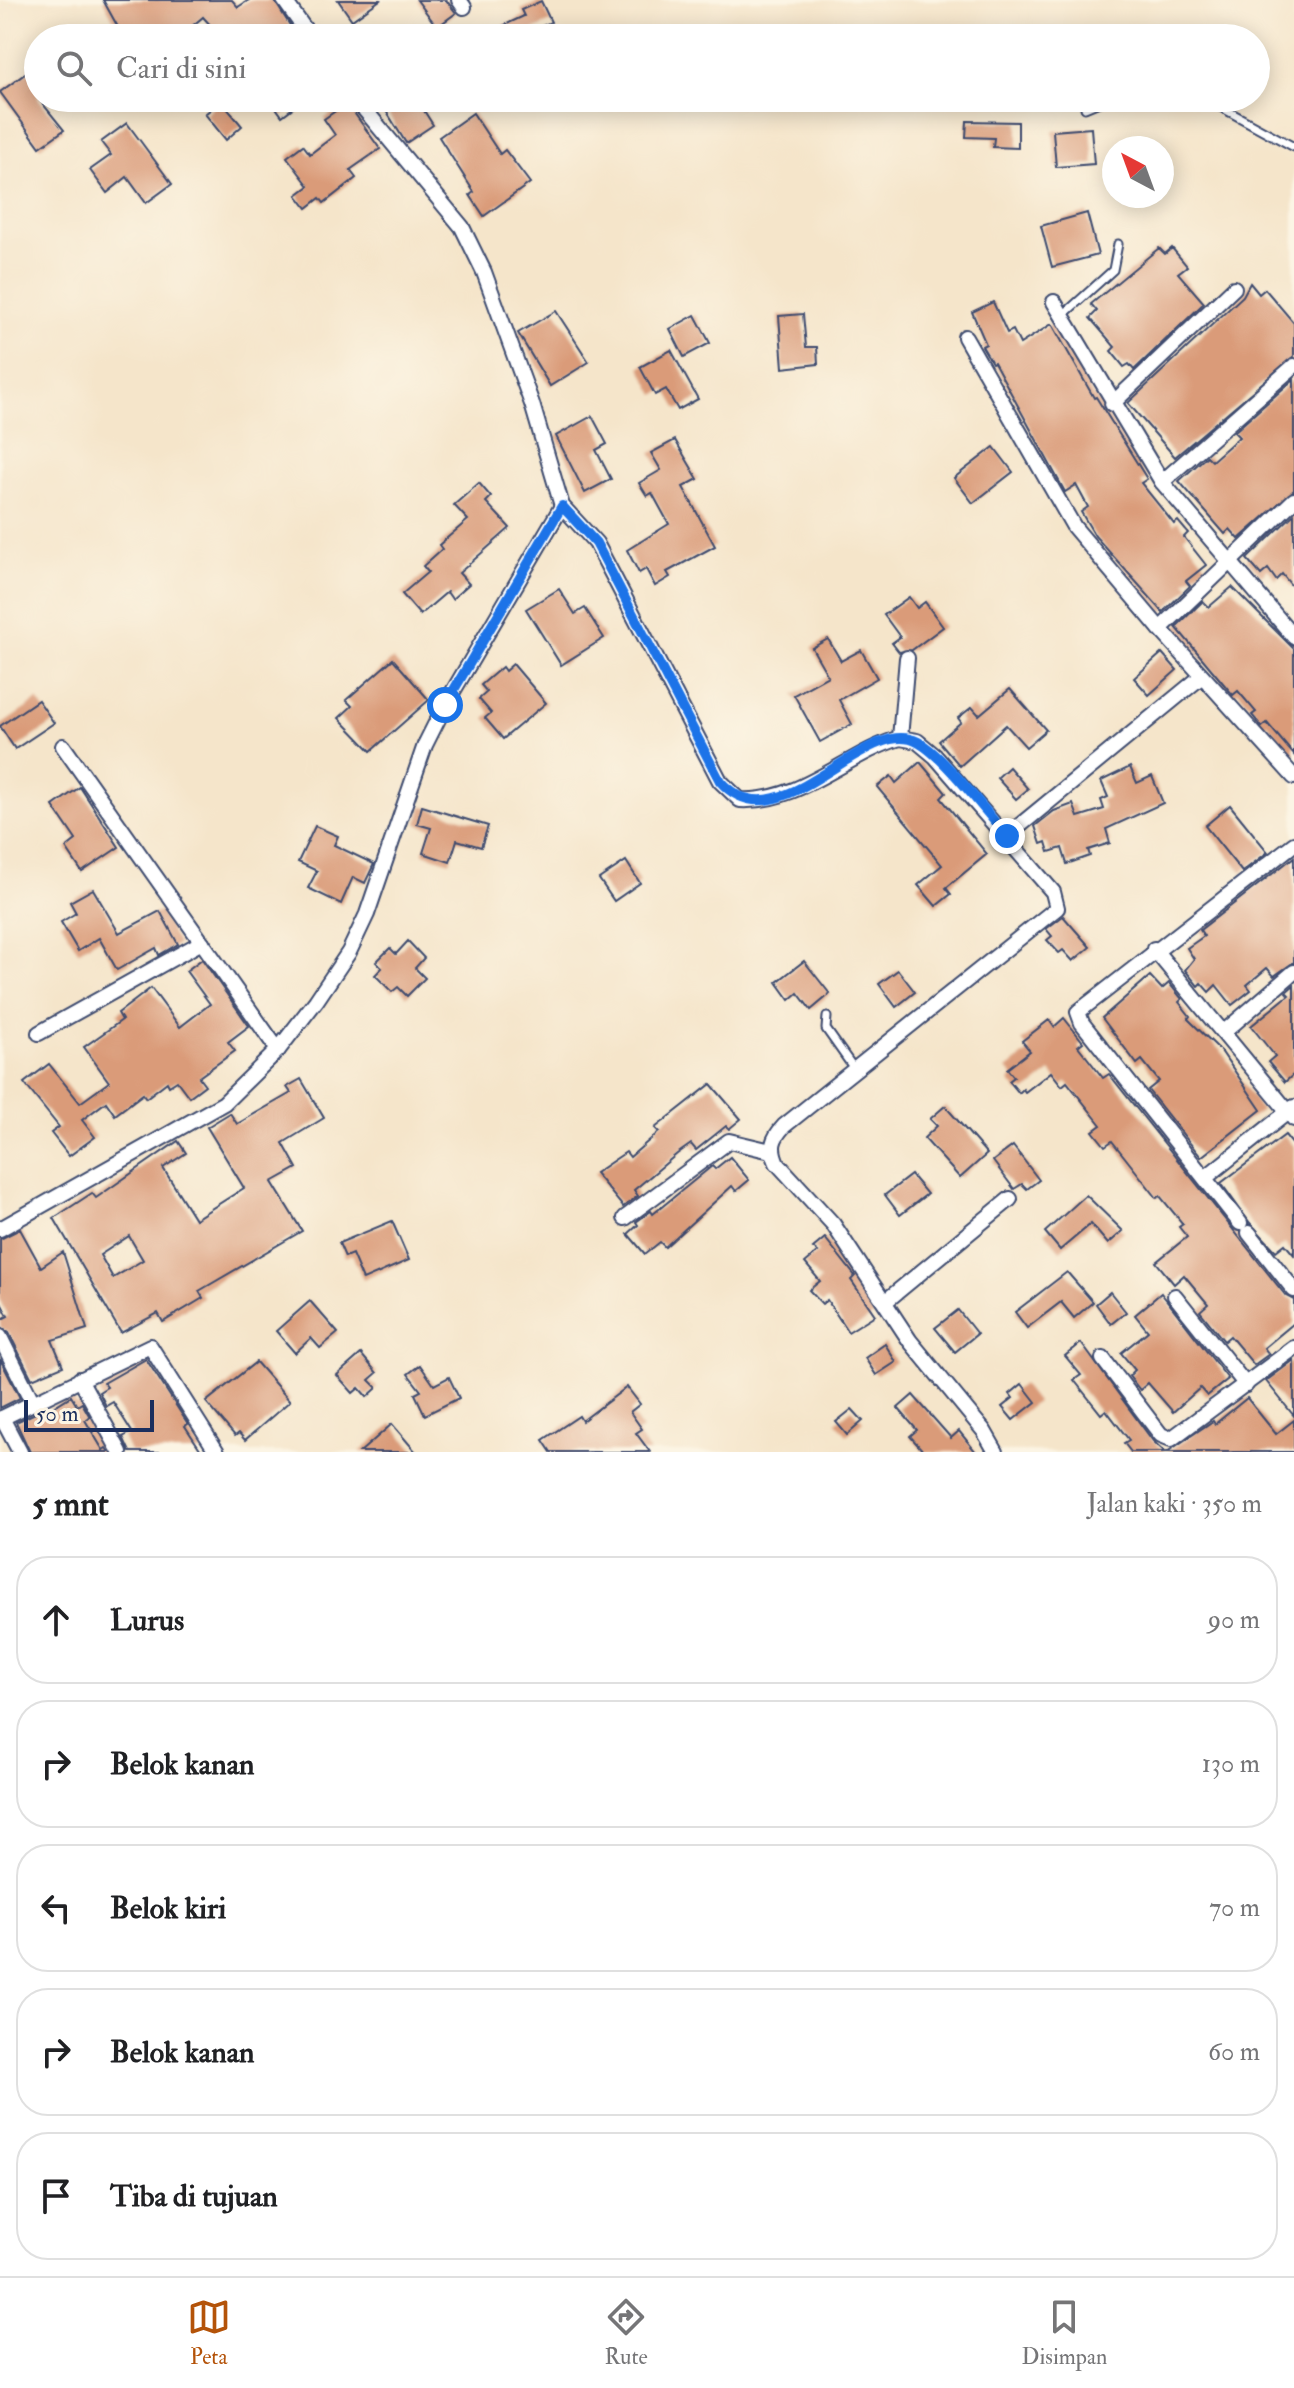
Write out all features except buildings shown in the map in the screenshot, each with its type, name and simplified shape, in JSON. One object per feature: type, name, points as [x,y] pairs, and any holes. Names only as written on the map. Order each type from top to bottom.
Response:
[{"type":"street","points":[[284,0],[301,24]]},
{"type":"street","points":[[367,112],[462,227],[484,272],[526,389],[562,506],[596,543],[720,781],[730,793],[740,800],[775,797],[810,784],[855,755],[900,738],[917,741],[935,756],[1053,892],[1057,908],[784,1126],[774,1137],[771,1151],[777,1163],[833,1224],[910,1341],[984,1431],[996,1452]]},
{"type":"street","points":[[1112,404],[1234,288]]},
{"type":"street","points":[[1058,309],[1112,404],[1162,482],[1227,562],[1293,634]]},
{"type":"street","points":[[965,337],[1074,527],[1160,629],[1294,777]]},
{"type":"street","points":[[1162,482],[1294,366]]},
{"type":"street","points":[[1160,629],[1294,500]]},
{"type":"street","points":[[0,1229],[193,1123],[232,1095],[278,1050],[349,952],[367,914],[425,745],[445,705],[562,506]]},
{"type":"street","points":[[900,738],[907,658]]},
{"type":"street","points":[[1007,836],[1202,676]]},
{"type":"street","points":[[63,746],[278,1050]]},
{"type":"street","points":[[1294,844],[1083,1005],[1078,1016],[1294,1290]]},
{"type":"street","points":[[39,1033],[202,942]]},
{"type":"street","points":[[1154,949],[1292,1112],[1205,1178]]},
{"type":"street","points":[[1224,1032],[1294,972]]},
{"type":"street","points":[[625,1218],[729,1141],[771,1151]]},
{"type":"street","points":[[886,1301],[1010,1199]]},
{"type":"street","points":[[1175,1296],[1246,1385]]},
{"type":"street","points":[[0,1337],[33,1403]]},
{"type":"street","points":[[20,1452],[1,1419],[150,1346],[217,1452]]},
{"type":"street","points":[[1103,1359],[1166,1438],[1171,1439],[1294,1348]]},
{"type":"street","points":[[80,1379],[120,1452]]},
{"type":"lane","points":[[1230,112],[1294,147]]},
{"type":"lane","points":[[1058,309],[1113,270],[1118,244]]},
{"type":"lane","points":[[827,1017],[826,1029],[855,1070]]},
{"type":"route","points":[[445,705],[562,506],[596,543],[720,781],[730,793],[740,800],[758,801],[775,797],[810,784],[876,745],[900,738],[917,741],[935,756],[1007,836]]}]
